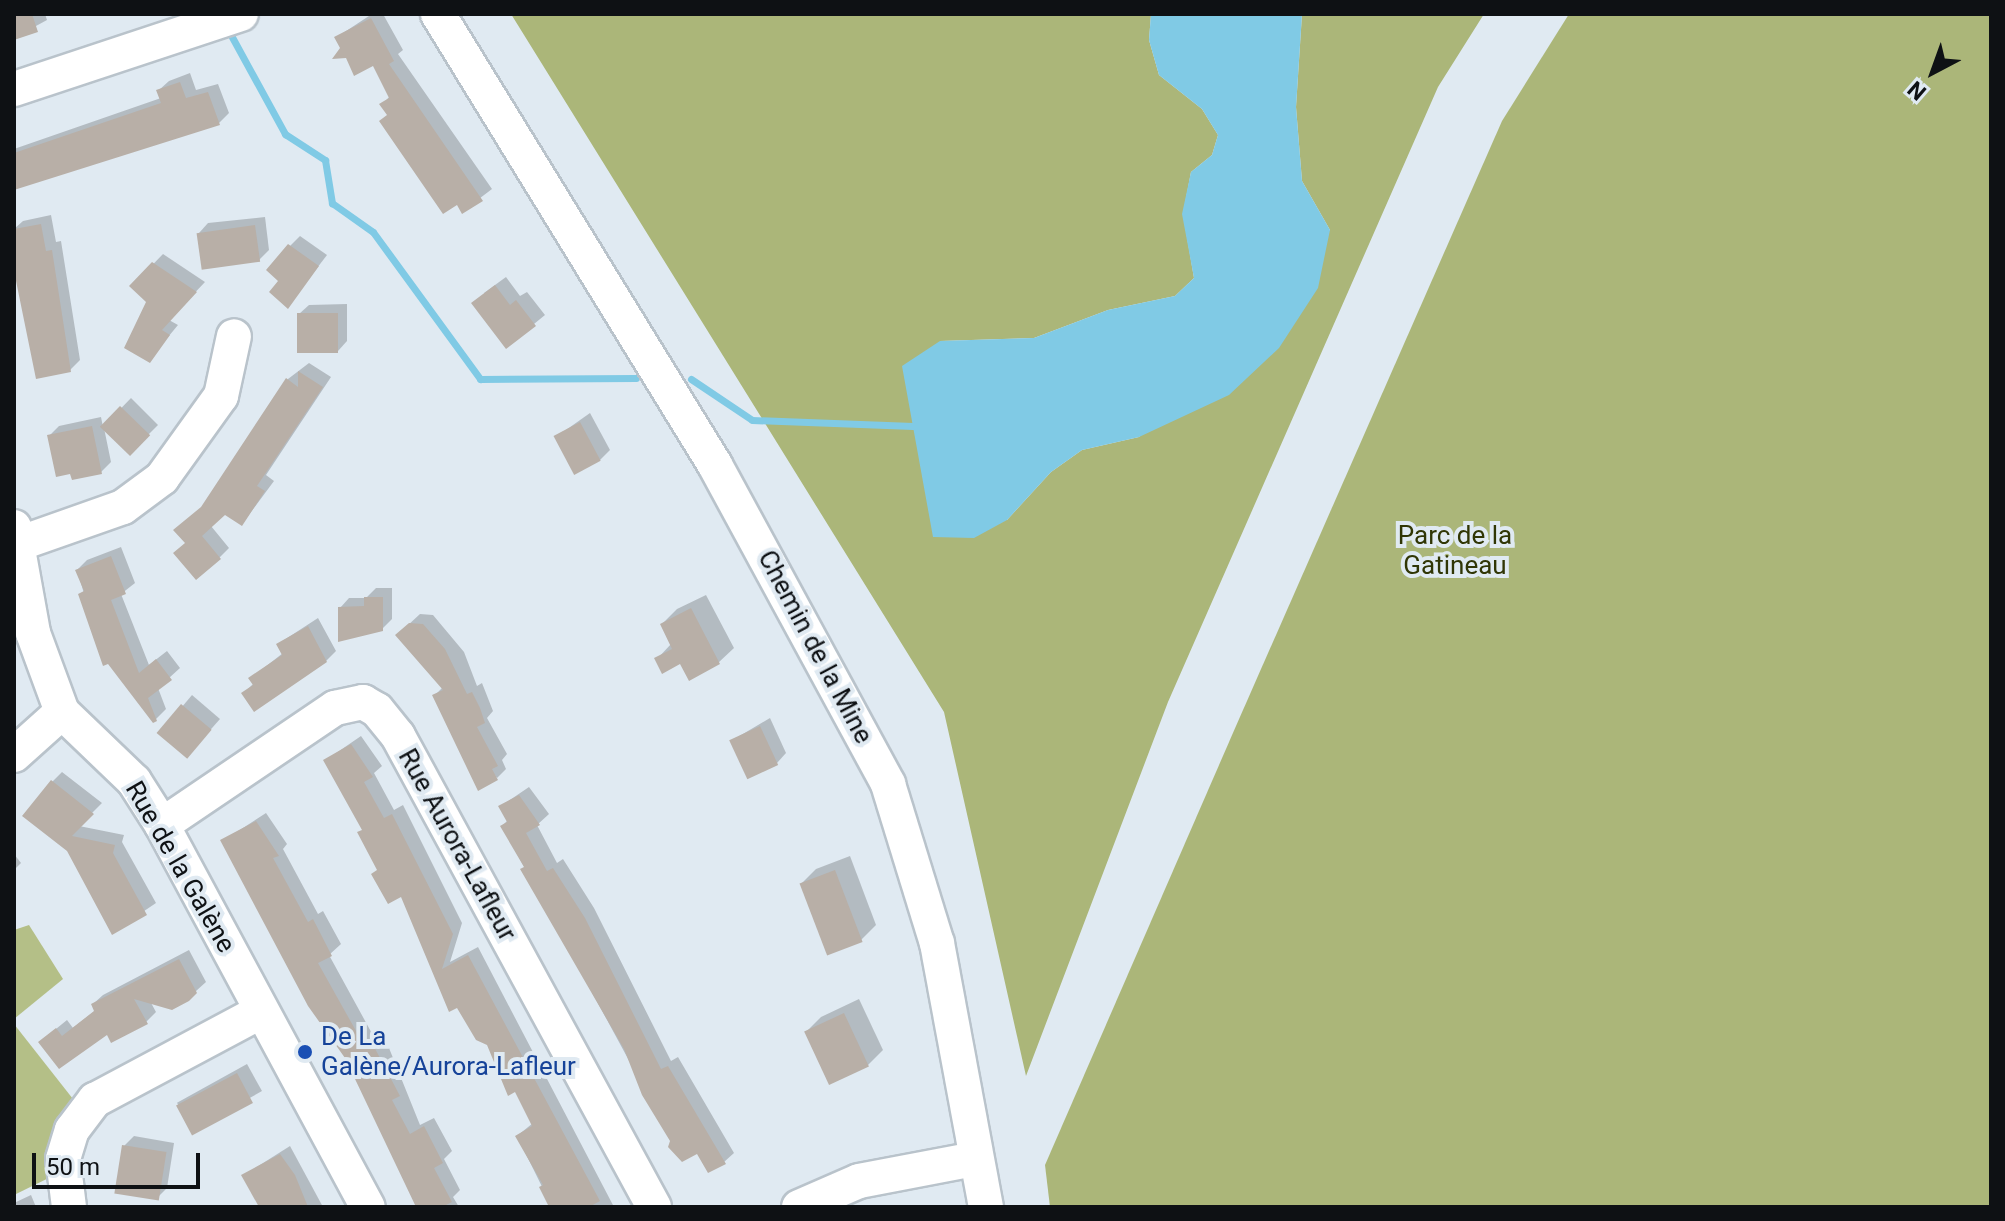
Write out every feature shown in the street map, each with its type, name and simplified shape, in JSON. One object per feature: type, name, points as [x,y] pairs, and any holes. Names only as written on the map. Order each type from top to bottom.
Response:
[{"type":"street","points":[[14,89],[241,14]]},
{"type":"street","name":"Chemin de la Mine","points":[[438,14],[715,465],[888,784],[937,943],[974,1159],[986,1207]]},
{"type":"street","points":[[16,535],[123,507],[162,478],[221,396],[234,336]]},
{"type":"street","name":"Rue de la Galène","points":[[16,535],[33,633],[62,712],[134,781],[162,825],[260,1012],[368,1207]]},
{"type":"street","name":"Rue Aurora-Lafleur","points":[[162,825],[335,708],[363,702],[377,710],[398,736],[654,1207]]},
{"type":"street","points":[[14,755],[62,712]]},
{"type":"street","points":[[69,1207],[63,1159],[72,1130],[95,1100],[260,1012]]},
{"type":"street","points":[[799,1207],[859,1181],[974,1159]]},
{"type":"green space","points":[[511,14],[1151,14],[1149,40],[1159,75],[1202,109],[1218,135],[1212,155],[1191,172],[1183,214],[1194,278],[1175,296],[1108,310],[1034,338],[940,341],[1007,520],[1051,472],[1082,450],[1139,437],[1330,230],[1302,181],[1296,107],[1302,14],[1484,14],[1438,87],[1168,702],[1026,1076],[944,712]]},
{"type":"green space","name":"Parc de la Gatineau","points":[[1569,14],[1991,14],[1991,1207],[1050,1207],[1045,1165],[1502,121]]},
{"type":"green space","points":[[29,925],[63,979],[14,1019],[14,930]]},
{"type":"green space","points":[[14,1024],[84,1113],[63,1171],[14,1195]]},
{"type":"water","points":[[1151,14],[1302,14],[1296,107],[1302,181],[1330,230],[1318,288],[1279,348],[1229,395],[1139,437],[1082,450],[1051,472],[1007,520],[974,538],[933,537],[902,366],[940,341],[1034,338],[1108,310],[1175,296],[1194,278],[1182,214],[1191,172],[1212,155],[1218,135],[1202,109],[1159,75],[1149,40]]},
{"type":"building","points":[[14,14],[32,14],[38,32],[14,40]]},
{"type":"building","points":[[371,18],[394,61],[389,64],[483,201],[462,214],[457,205],[443,214],[379,121],[387,115],[379,104],[389,98],[373,66],[354,76],[346,58],[332,59],[340,48],[334,37]]},
{"type":"building","points":[[180,82],[186,98],[208,92],[220,125],[14,190],[14,153],[161,103],[156,90]]},
{"type":"building","points":[[41,224],[46,251],[52,250],[71,372],[36,379],[14,271],[14,229]]},
{"type":"building","points":[[255,225],[260,262],[202,270],[197,233]]},
{"type":"building","points":[[288,244],[319,266],[288,309],[269,292],[278,281],[266,270]]},
{"type":"building","points":[[152,262],[197,292],[162,330],[170,335],[150,363],[124,348],[146,302],[129,286]]},
{"type":"building","points":[[495,285],[510,305],[516,300],[536,326],[506,349],[471,303]]},
{"type":"building","points":[[297,313],[338,313],[338,353],[297,353]]},
{"type":"building","points":[[298,371],[323,387],[257,486],[265,491],[242,526],[225,515],[202,536],[221,559],[196,580],[173,553],[185,543],[173,530],[201,507],[286,378],[298,387]]},
{"type":"building","points":[[120,406],[150,435],[130,456],[100,427]]},
{"type":"building","points":[[580,422],[601,461],[574,475],[554,436]]},
{"type":"building","points":[[92,426],[102,474],[72,480],[70,474],[56,477],[47,435]]},
{"type":"building","points":[[111,556],[126,594],[111,600],[139,673],[156,659],[172,680],[148,698],[157,721],[153,723],[108,664],[103,666],[78,594],[84,591],[75,570]]},
{"type":"building","points":[[364,597],[383,597],[383,631],[338,642],[338,607],[364,606]]},
{"type":"building","points":[[691,608],[720,664],[689,681],[680,664],[662,674],[654,658],[672,649],[660,624]]},
{"type":"building","points":[[409,623],[423,624],[445,649],[467,694],[472,692],[480,708],[485,723],[477,727],[498,766],[492,769],[498,780],[478,791],[432,695],[443,690],[395,635]]},
{"type":"building","points":[[308,626],[327,662],[254,712],[241,693],[253,685],[248,678],[282,655],[276,644]]},
{"type":"building","points":[[181,704],[212,730],[187,759],[157,733]]},
{"type":"building","points":[[760,726],[778,765],[747,779],[729,740]]},
{"type":"building","points":[[351,744],[373,777],[364,782],[384,818],[392,814],[453,934],[442,969],[468,955],[600,1201],[589,1207],[549,1207],[539,1187],[543,1185],[515,1136],[532,1126],[515,1092],[508,1096],[487,1045],[476,1040],[457,1008],[449,1012],[401,897],[388,904],[371,874],[377,870],[357,832],[362,830],[323,760]]},
{"type":"building","points":[[51,780],[94,814],[72,836],[115,845],[113,853],[147,915],[112,935],[67,851],[22,816]]},
{"type":"building","points":[[519,795],[540,825],[526,833],[547,871],[553,868],[585,918],[661,1069],[668,1066],[726,1164],[708,1173],[697,1154],[682,1162],[668,1147],[670,1141],[642,1095],[624,1049],[520,869],[524,867],[500,826],[507,822],[498,806]]},
{"type":"building","points":[[256,821],[279,856],[273,858],[308,922],[313,919],[332,956],[318,963],[365,1047],[372,1043],[400,1096],[392,1100],[410,1134],[424,1126],[443,1163],[434,1168],[452,1202],[442,1207],[416,1207],[345,1058],[308,1006],[220,840]]},
{"type":"building","points":[[835,870],[863,942],[827,956],[800,884]]},
{"type":"building","points":[[179,959],[197,993],[189,1001],[172,1010],[134,999],[148,1024],[111,1043],[107,1035],[59,1069],[38,1042],[56,1028],[62,1036],[94,1011],[91,1004]]},
{"type":"building","points":[[844,1013],[869,1066],[829,1085],[804,1032]]},
{"type":"building","points":[[237,1073],[253,1103],[192,1135],[176,1105]]},
{"type":"building","points":[[122,1145],[166,1152],[159,1200],[114,1193]]},
{"type":"building","points":[[280,1154],[295,1175],[308,1207],[259,1207],[241,1175]]},
{"type":"waterway","points":[[232,37],[285,134],[325,160],[332,203],[373,232],[480,379],[636,378]]},
{"type":"waterway","points":[[691,379],[752,420],[913,426]]},
{"type":"place","name":"De La Galène/Aurora-Lafleur","points":[[305,1052]]}]
